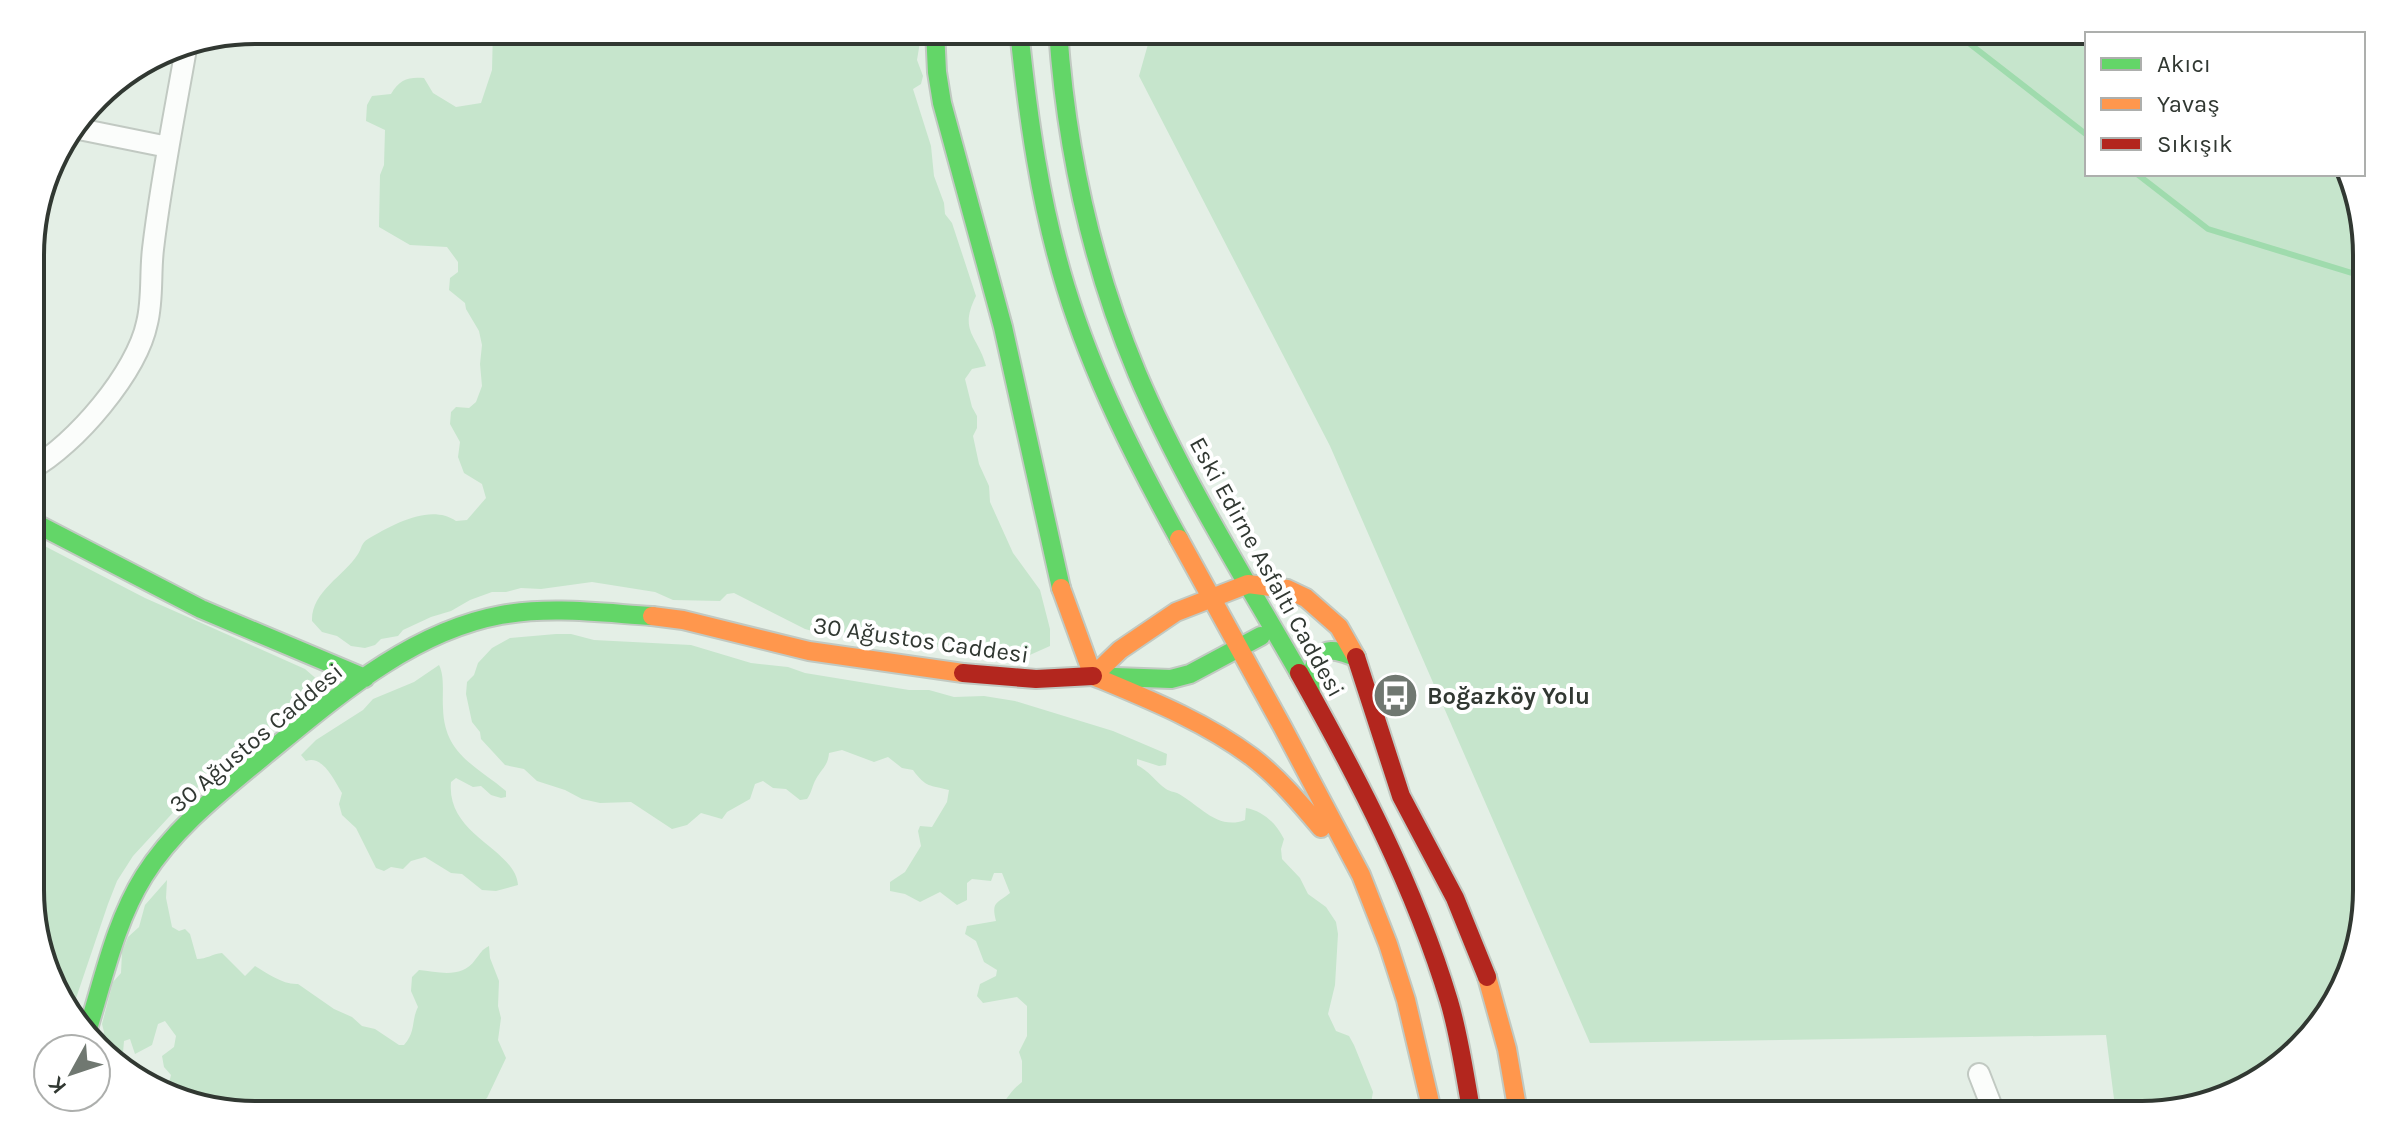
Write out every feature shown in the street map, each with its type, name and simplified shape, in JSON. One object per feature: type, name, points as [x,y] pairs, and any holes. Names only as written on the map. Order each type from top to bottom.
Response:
[{"type":"main road","points":[[936,44],[942,103],[1006,340],[1062,591],[1093,676],[1203,725],[1243,750],[1300,803],[1366,886]]},
{"type":"main road","points":[[1021,44],[1033,146],[1059,264],[1095,369],[1154,492],[1366,886],[1392,952],[1409,1008],[1422,1052],[1431,1101]]},
{"type":"main road","name":"Eski Edirne Asfaltı Caddesi","points":[[1059,44],[1073,162],[1104,282],[1120,327],[1145,391],[1176,454],[1311,694],[1374,814],[1431,949],[1461,1052],[1470,1101]]},
{"type":"main road","points":[[44,528],[201,609],[365,678]]},
{"type":"main road","points":[[1093,676],[1120,650],[1176,612],[1248,584],[1287,589],[1306,598],[1339,627],[1356,657],[1386,757],[1401,794],[1454,896],[1480,956],[1502,1030],[1514,1101]]},
{"type":"main road","name":"30 Ağustos Caddesi","points":[[91,1021],[122,925],[137,888],[156,858],[237,779],[365,678],[447,631],[475,621],[524,611],[570,610],[669,618],[769,643],[900,665],[1029,680],[1093,676],[1171,679],[1190,674],[1273,630],[1306,625],[1328,631],[1356,657]]},
{"type":"main road","points":[[1311,694],[1309,678],[1322,655],[1331,651],[1356,657]]},
{"type":"street","points":[[44,462],[70,442],[93,416],[120,379],[147,325],[153,251],[185,56]]},
{"type":"street","points":[[86,130],[168,147]]},
{"type":"street","points":[[1979,1074],[1990,1101]]},
{"type":"green space","points":[[493,44],[920,44],[917,60],[923,76],[921,84],[913,89],[931,146],[934,176],[945,214],[952,223],[976,296],[969,326],[986,366],[972,369],[965,379],[977,416],[973,436],[979,464],[989,486],[990,502],[1013,553],[1040,590],[1050,629],[1050,646],[1015,659],[841,632],[823,634],[805,629],[734,593],[727,594],[720,601],[673,600],[655,592],[592,582],[492,592],[365,648],[351,646],[337,636],[322,632],[312,621],[317,601],[352,562],[366,541],[400,522],[423,515],[467,520],[486,498],[482,484],[464,473],[458,457],[460,442],[450,424],[451,412],[456,407],[469,408],[476,402],[482,386],[479,331],[465,303],[449,290],[450,278],[458,272],[458,262],[447,247],[410,245],[379,227],[385,130],[366,121],[367,105],[372,96],[391,94],[401,82],[413,78],[424,78],[433,93],[456,107],[481,103],[492,70]]},
{"type":"green space","points":[[1148,44],[2085,44],[2085,176],[2337,176],[2346,201],[2353,255],[2353,903],[2342,958],[2331,983],[2301,1029],[2281,1049],[2235,1079],[2210,1090],[2155,1101],[2114,1101],[2106,1035],[1590,1043],[1330,446],[1139,76]]},
{"type":"green space","points":[[44,546],[145,598],[305,669],[320,682],[191,793],[133,856],[117,881],[75,1000],[51,944],[44,890]]},
{"type":"green space","points":[[571,634],[594,640],[691,645],[751,663],[788,667],[805,673],[909,690],[929,690],[954,697],[984,696],[1015,701],[1113,731],[1167,754],[1166,765],[1137,759],[1137,765],[1166,789],[1217,819],[1226,822],[1245,820],[1246,808],[1268,819],[1284,839],[1282,859],[1300,878],[1308,894],[1326,907],[1336,922],[1335,985],[1328,1014],[1336,1031],[1349,1036],[1354,1045],[1373,1092],[1371,1101],[1005,1101],[1022,1082],[1019,1052],[1027,1036],[1027,1006],[1017,997],[983,1003],[977,996],[980,984],[996,976],[997,970],[984,962],[976,941],[965,934],[967,926],[996,921],[995,906],[1010,893],[1002,873],[994,873],[991,881],[972,879],[967,883],[967,900],[957,905],[940,892],[920,902],[890,891],[890,882],[905,872],[921,846],[920,826],[932,827],[947,802],[949,790],[925,783],[913,770],[902,768],[888,757],[874,762],[842,750],[829,753],[807,799],[800,800],[786,789],[773,788],[763,781],[755,784],[750,799],[727,812],[722,819],[701,813],[687,825],[672,829],[631,802],[600,803],[582,799],[537,781],[524,769],[505,765],[481,739],[472,722],[466,694],[467,682],[492,648],[510,638]]},
{"type":"green space","points":[[439,665],[449,737],[463,757],[506,791],[506,797],[501,798],[491,795],[481,786],[473,787],[456,778],[451,782],[452,800],[469,829],[506,861],[518,885],[496,891],[482,890],[462,874],[451,873],[425,857],[411,861],[403,869],[391,867],[384,871],[376,868],[356,828],[342,815],[339,804],[342,793],[332,776],[323,765],[306,761],[301,755],[316,740],[363,710],[373,699],[414,682]]},
{"type":"green space","points":[[167,880],[166,898],[172,927],[179,931],[185,929],[190,934],[197,959],[222,953],[245,976],[255,966],[281,981],[298,984],[362,1026],[375,1029],[399,1045],[404,1045],[410,1036],[418,1007],[411,991],[412,977],[419,970],[449,973],[463,970],[489,946],[499,981],[501,1018],[498,1040],[506,1058],[483,1101],[242,1101],[187,1090],[169,1082],[171,1075],[164,1067],[162,1056],[174,1047],[176,1036],[165,1021],[158,1024],[152,1045],[135,1054],[130,1039],[124,1041],[123,1053],[112,1044],[112,1033],[104,1033],[102,1024],[113,982],[121,973],[122,952],[128,937],[139,927],[145,905]]},
{"type":"waterway","points":[[1970,44],[2085,133]]},
{"type":"waterway","points":[[2140,176],[2208,229],[2353,273]]},
{"type":"traffic: fast","points":[[936,44],[942,103],[1003,327],[1061,588]]},
{"type":"traffic: fast","points":[[1021,44],[1036,160],[1066,288],[1116,416],[1179,539]]},
{"type":"traffic: fast","points":[[1059,44],[1067,118],[1083,204],[1106,290],[1121,332],[1173,450],[1299,673]]},
{"type":"traffic: fast","points":[[44,528],[201,609],[365,678]]},
{"type":"traffic: fast","points":[[90,1021],[125,914],[144,876],[169,842],[215,797],[374,670],[435,636],[501,615],[558,611],[652,616]]},
{"type":"traffic: fast","points":[[1115,677],[1171,679],[1190,674],[1261,636]]},
{"type":"traffic: fast","points":[[1311,694],[1312,675],[1320,657],[1334,651],[1356,657]]},
{"type":"traffic: slow","points":[[1179,539],[1361,875],[1406,1000],[1430,1101]]},
{"type":"traffic: slow","points":[[1093,676],[1120,650],[1176,612],[1248,584],[1287,589],[1306,598],[1339,627],[1356,657]]},
{"type":"traffic: slow","points":[[1061,588],[1093,676],[1175,712],[1234,744],[1271,773],[1321,828]]},
{"type":"traffic: slow","points":[[652,616],[683,620],[809,651],[963,673]]},
{"type":"traffic: slow","points":[[1487,977],[1507,1049],[1516,1101]]},
{"type":"traffic: jam","points":[[1356,657],[1401,796],[1455,898],[1487,977]]},
{"type":"traffic: jam","points":[[963,673],[1036,679],[1093,676]]},
{"type":"traffic: jam","points":[[1299,673],[1363,792],[1419,916],[1453,1015],[1469,1101]]},
{"type":"place","name":"Boğazköy Yolu","points":[[1396,696]]}]
